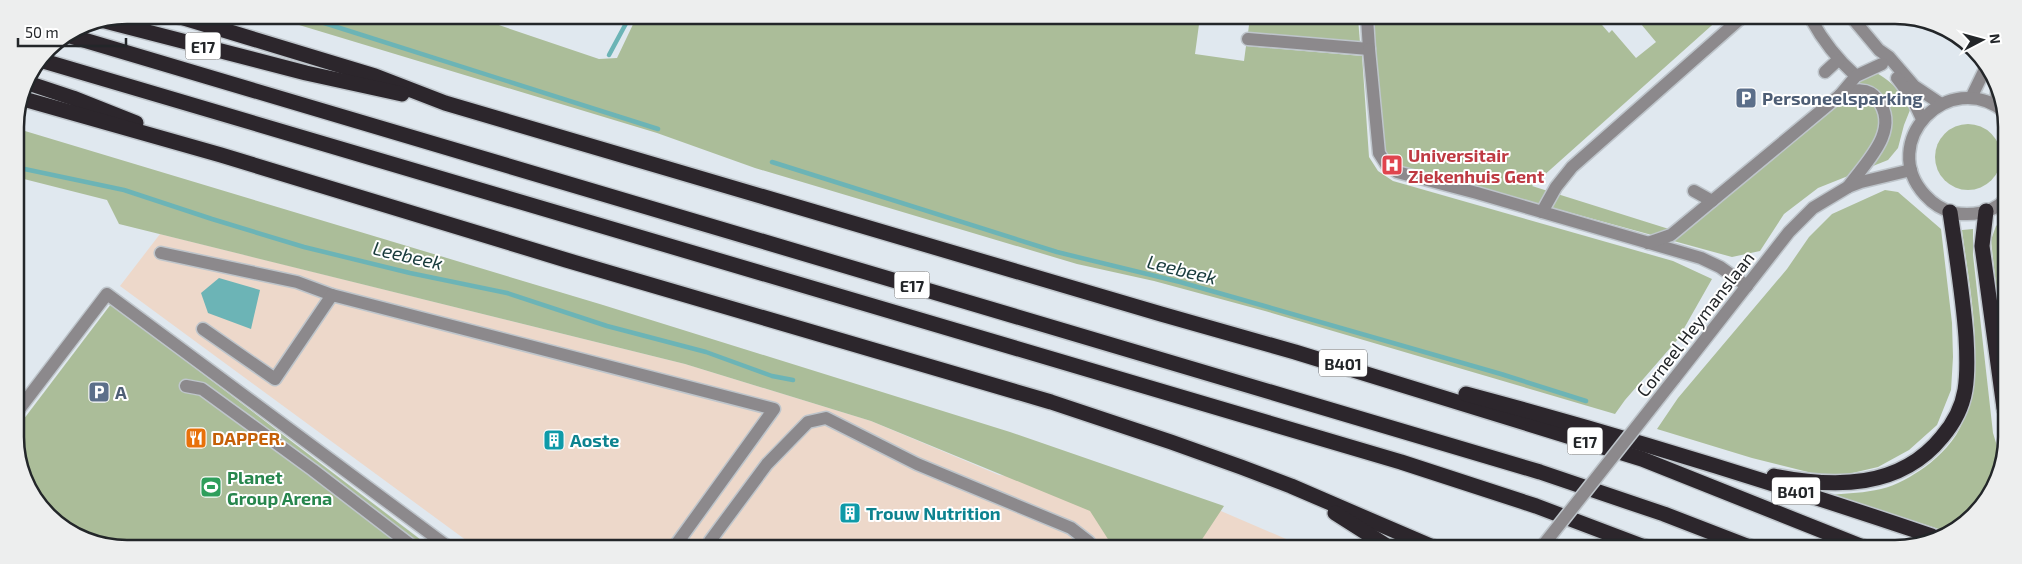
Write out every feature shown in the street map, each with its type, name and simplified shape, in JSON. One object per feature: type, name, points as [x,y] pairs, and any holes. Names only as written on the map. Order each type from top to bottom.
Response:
[{"type":"highway","name":"E17","points":[[118,24],[370,88],[445,103]]},
{"type":"highway","name":"E17","points":[[204,24],[375,76],[445,103],[1295,352],[1642,459],[1845,540]]},
{"type":"highway","name":"E17","points":[[75,38],[1540,472],[1664,514],[1731,540]]},
{"type":"highway","name":"E17","points":[[47,62],[1402,462],[1536,506],[1626,540]]},
{"type":"highway","points":[[33,85],[73,98],[221,156]]},
{"type":"highway","points":[[28,100],[1041,399],[1171,442],[1291,486],[1416,540]]},
{"type":"highway","points":[[1986,211],[1982,246],[1998,364]]},
{"type":"highway","points":[[1658,449],[1811,482],[1842,483],[1874,480],[1899,471],[1919,460],[1935,446],[1948,429],[1960,410],[1966,389],[1967,360],[1964,313],[1950,212]]},
{"type":"highway","name":"B401","points":[[1295,352],[1391,374],[1563,420],[1777,485],[1928,535]]},
{"type":"highway","points":[[1291,486],[1377,540]]},
{"type":"street","points":[[1367,24],[1379,154],[1386,164],[1397,172],[1701,258],[1720,267],[1748,286]]},
{"type":"street","points":[[1542,212],[1556,187],[1572,167],[1734,24]]},
{"type":"street","points":[[1814,24],[1838,60],[1856,76]]},
{"type":"street","points":[[1856,24],[1914,86],[1941,104]]},
{"type":"street","points":[[1248,39],[1369,49]]},
{"type":"street","points":[[1879,50],[1886,67],[1912,98],[1922,120]]},
{"type":"street","points":[[1825,72],[1838,60]]},
{"type":"street","points":[[1648,243],[1671,235],[1840,95],[1856,76],[1886,67]]},
{"type":"street","points":[[1971,98],[1983,73]]},
{"type":"street","points":[[1840,95],[1857,90],[1867,91],[1884,108],[1886,119],[1885,130],[1880,142],[1870,159],[1848,187]]},
{"type":"street","points":[[1996,107],[1984,100],[1971,98],[1956,99],[1941,104],[1922,120],[1915,131],[1909,157],[1911,170],[1919,188],[1932,202],[1950,212],[1974,214],[1986,211],[1998,204]]},
{"type":"street","name":"Corneel Heymanslaan","points":[[1547,540],[1801,219],[1820,203],[1848,187],[1911,170]]},
{"type":"street","points":[[1694,191],[1712,201]]},
{"type":"street","points":[[161,254],[297,282],[332,295],[774,409],[678,540]]},
{"type":"street","points":[[24,403],[107,294],[439,540]]},
{"type":"street","points":[[203,329],[275,379],[332,295]]},
{"type":"street","points":[[186,386],[202,389],[313,470],[404,540]]},
{"type":"street","points":[[711,540],[767,464],[808,422],[826,418],[917,464],[1071,528],[1086,540]]},
{"type":"shaded area","points":[[160,234],[685,364],[871,421],[999,475],[1186,496],[1288,540],[466,540],[120,286]]},
{"type":"green space","points":[[296,24],[496,24],[599,59],[617,58],[633,24],[1199,24],[1195,54],[1244,61],[1246,46],[1362,56],[1369,157],[1378,171],[1393,181],[1673,261],[1712,279],[1678,339],[1615,414],[1265,311],[1154,281],[1077,264],[755,168],[657,133]]},
{"type":"green space","points":[[1249,24],[1358,24],[1360,43],[1248,33]]},
{"type":"green space","points":[[1374,24],[1601,24],[1609,33],[1612,30],[1636,58],[1656,42],[1641,24],[1713,24],[1532,186],[1672,230],[1855,81],[1873,71],[1895,87],[1910,110],[1898,148],[1888,160],[1818,188],[1784,214],[1760,251],[1732,257],[1400,166],[1390,160],[1385,151]]},
{"type":"green space","points":[[1961,124],[1975,124],[1987,129],[1998,142],[1998,172],[1987,185],[1975,190],[1961,190],[1949,185],[1940,176],[1935,164],[1935,150],[1940,138],[1949,129]]},
{"type":"green space","points":[[24,131],[603,305],[1010,432],[1224,506],[1202,540],[1109,540],[1090,511],[871,421],[685,364],[119,224],[107,200],[24,179]]},
{"type":"green space","points":[[1885,190],[1898,192],[1941,229],[1952,323],[1953,357],[1951,390],[1937,425],[1909,450],[1878,467],[1848,474],[1816,474],[1752,458],[1657,429],[1678,398],[1787,269],[1809,237],[1832,214]]},
{"type":"green space","points":[[1998,224],[1998,304],[1991,240]]},
{"type":"green space","points":[[1973,229],[1973,255],[1993,433],[1997,447],[1995,464],[1988,483],[1981,494],[1963,515],[1940,529],[1832,495],[1887,488],[1904,480],[1936,458],[1952,441],[1960,428],[1970,398],[1974,375],[1975,351],[1972,302],[1962,230]]},
{"type":"green space","points":[[111,304],[421,540],[127,540],[100,537],[64,519],[45,500],[27,464],[24,419]]},
{"type":"water","points":[[219,278],[260,290],[251,329],[208,313],[201,293]]},
{"type":"waterway","name":"Leebeek","points":[[327,24],[658,129]]},
{"type":"waterway","points":[[609,55],[626,24]]},
{"type":"waterway","name":"Leebeek","points":[[772,162],[1057,252],[1180,282],[1501,374],[1586,401]]},
{"type":"waterway","name":"Leebeek","points":[[24,169],[124,190],[304,247],[410,273],[507,293],[607,326],[706,352],[772,376],[793,380]]},
{"type":"place","name":"Personeelsparking","points":[[1746,98]]},
{"type":"place","name":"Universitair Ziekenhuis Gent","points":[[1392,165]]},
{"type":"place","name":"A","points":[[99,392]]},
{"type":"place","name":"DAPPER.","points":[[196,438]]},
{"type":"place","name":"Aoste","points":[[554,440]]},
{"type":"place","name":"Planet Group Arena","points":[[211,487]]},
{"type":"place","name":"Trouw Nutrition","points":[[850,513]]}]
